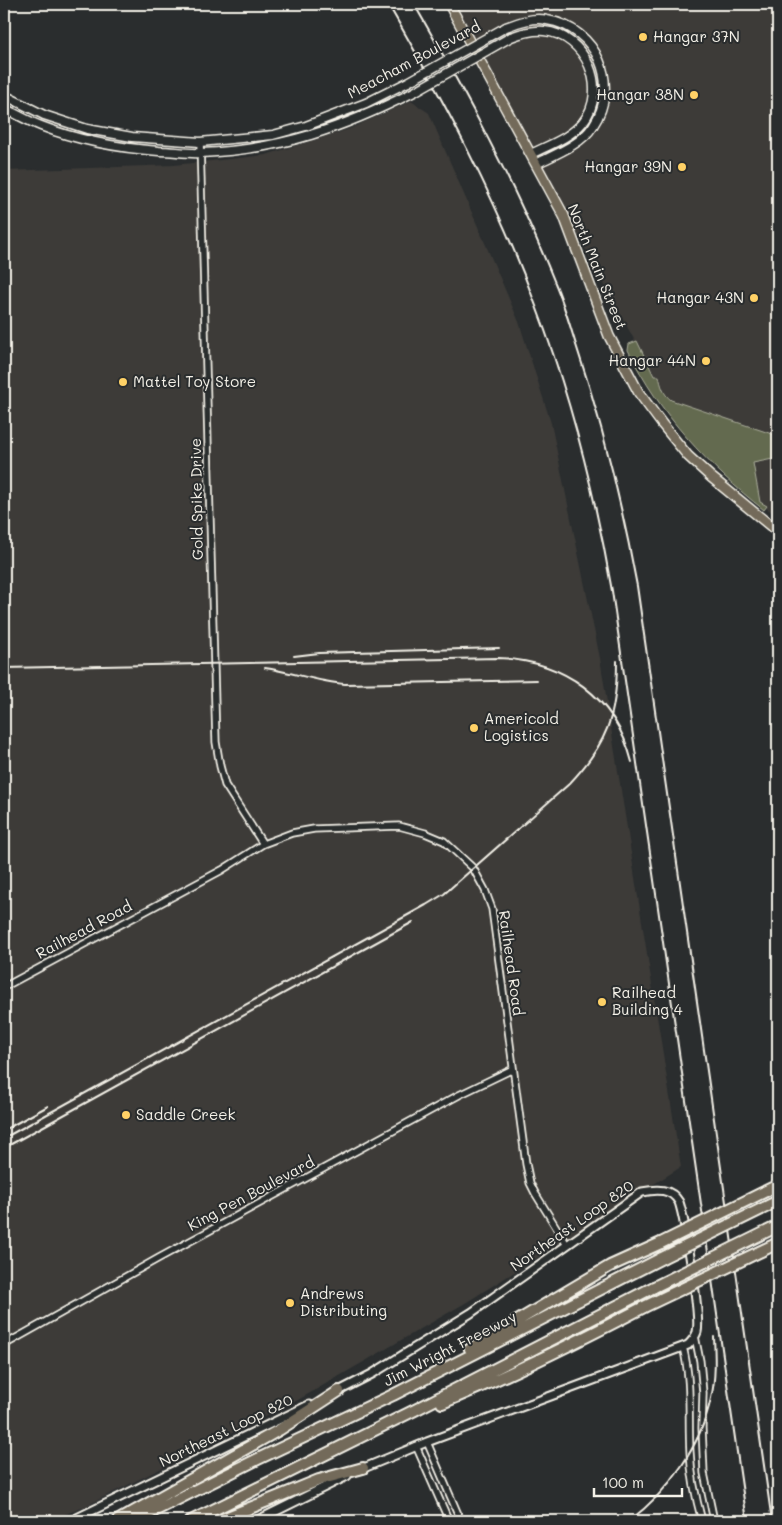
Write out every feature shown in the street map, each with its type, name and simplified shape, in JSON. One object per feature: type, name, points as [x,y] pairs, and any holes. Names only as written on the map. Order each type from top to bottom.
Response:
[{"type":"highway","points":[[394,1395],[610,1266],[778,1185]]},
{"type":"highway","name":"Jim Wright Freeway","points":[[134,1521],[258,1459],[394,1395],[778,1201]]},
{"type":"highway","points":[[191,1521],[778,1226]]},
{"type":"highway","points":[[415,1410],[441,1403],[497,1380],[778,1244]]},
{"type":"highway","points":[[117,1521],[279,1430],[339,1391]]},
{"type":"highway","points":[[218,1521],[319,1480],[364,1468]]},
{"type":"main road","name":"North Main Street","points":[[449,4],[564,216],[609,336],[640,393],[688,456],[710,477],[778,532]]},
{"type":"main road","name":"Meacham Boulevard","points":[[4,96],[44,115],[87,129],[132,138],[200,142],[273,135],[306,126],[366,103],[408,82],[506,27],[523,21],[546,20],[566,26],[587,40],[599,57],[606,83],[603,107],[593,127],[580,141],[536,164]]},
{"type":"main road","name":"Meacham Boulevard","points":[[4,108],[40,126],[84,140],[131,149],[200,153],[245,150],[307,136],[370,114],[414,92],[511,37],[526,32],[545,31],[561,36],[579,48],[589,62],[595,84],[592,104],[584,120],[572,132],[531,154]]},
{"type":"street","name":"Gold Spike Drive","points":[[200,142],[216,742],[225,785],[263,844]]},
{"type":"street","name":"Railhead Road","points":[[4,987],[222,870],[263,844],[292,833],[314,829],[399,826],[425,833],[444,841],[473,868],[485,890],[492,909],[530,1183],[567,1244]]},
{"type":"street","name":"King Pen Boulevard","points":[[4,1345],[159,1258],[425,1114],[513,1069]]},
{"type":"street","name":"Northeast Loop 820","points":[[71,1521],[372,1374],[470,1313],[642,1192],[667,1191],[676,1197],[682,1210],[696,1302],[698,1326],[695,1336]]},
{"type":"street","points":[[256,1521],[364,1468],[416,1446],[688,1345],[695,1336]]},
{"type":"street","points":[[695,1336],[703,1393],[702,1440],[704,1473],[714,1521]]},
{"type":"street","points":[[682,1347],[688,1371],[690,1441],[694,1484],[702,1521]]},
{"type":"street","points":[[690,1441],[702,1440]]},
{"type":"street","points":[[427,1442],[462,1521]]},
{"type":"street","points":[[416,1446],[449,1521]]},
{"type":"shaded area","points":[[453,4],[778,4],[778,517],[740,488],[693,441],[657,382]]},
{"type":"shaded area","points":[[411,101],[429,113],[519,322],[551,423],[600,658],[681,1167],[467,1302],[298,1400],[82,1508],[47,1521],[4,1521],[4,171],[174,165],[266,155],[349,129]]},
{"type":"green space","points":[[637,341],[654,376],[659,376],[668,398],[778,436],[778,458],[753,463],[760,502],[767,506],[764,510],[724,476],[687,438],[670,417],[640,373],[628,350],[629,344]]},
{"type":"railway","points":[[388,4],[449,114],[487,189],[521,267],[549,341],[571,411],[590,482],[612,591],[747,1521]]},
{"type":"railway","points":[[414,4],[507,176],[555,283],[567,315],[595,407],[618,496],[637,586],[772,1521]]},
{"type":"railway","points":[[294,656],[319,653],[499,648]]},
{"type":"railway","points":[[4,668],[498,658],[522,661],[544,666],[565,675],[583,686],[600,701],[613,718],[624,739],[632,762]]},
{"type":"railway","points":[[4,1138],[444,894],[569,784],[593,756],[601,742],[612,714],[617,661]]},
{"type":"railway","points":[[265,668],[345,684],[537,680]]},
{"type":"railway","points":[[4,1148],[413,922]]},
{"type":"railway","points":[[4,1130],[48,1106]]},
{"type":"railway","points":[[629,1521],[644,1509],[670,1482],[691,1451],[699,1434],[713,1390],[715,1368],[714,1337]]},
{"type":"place","name":"Hangar 37N","points":[[643,37]]},
{"type":"place","name":"Hangar 38N","points":[[694,95]]},
{"type":"place","name":"Hangar 39N","points":[[682,167]]},
{"type":"place","name":"Hangar 43N","points":[[754,298]]},
{"type":"place","name":"Hangar 44N","points":[[706,361]]},
{"type":"place","name":"Mattel Toy Store","points":[[123,382]]},
{"type":"place","name":"Americold Logistics","points":[[474,728]]},
{"type":"place","name":"Railhead Building 4","points":[[602,1002]]},
{"type":"place","name":"Saddle Creek","points":[[126,1115]]},
{"type":"place","name":"Andrews Distributing","points":[[290,1303]]}]
